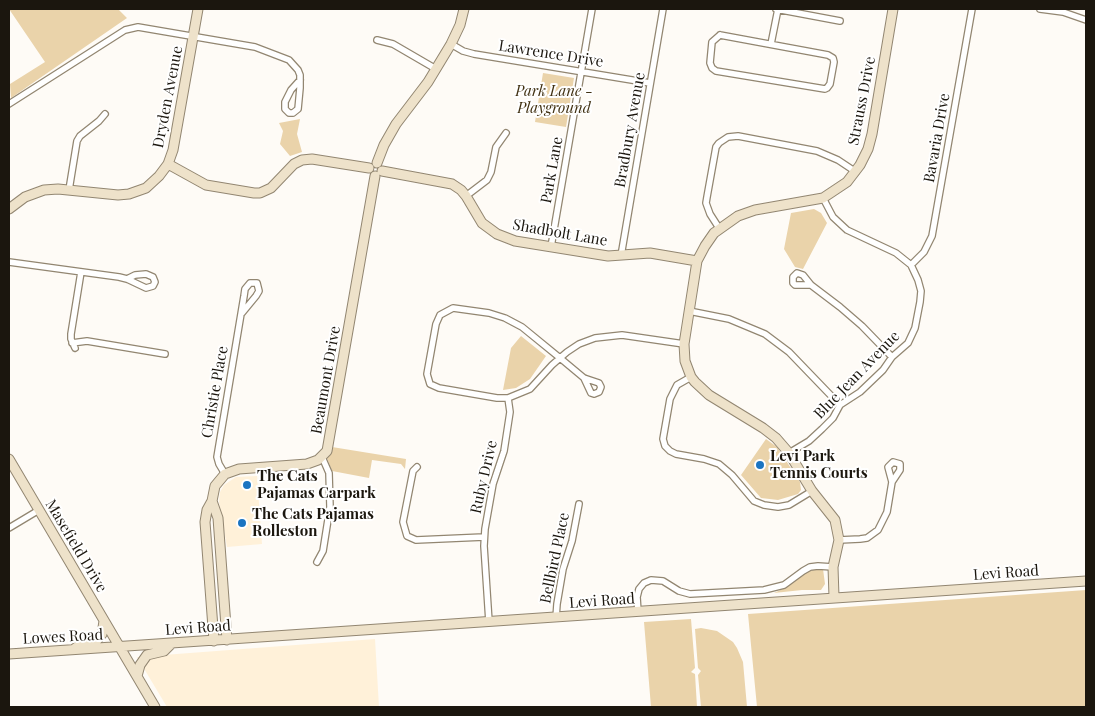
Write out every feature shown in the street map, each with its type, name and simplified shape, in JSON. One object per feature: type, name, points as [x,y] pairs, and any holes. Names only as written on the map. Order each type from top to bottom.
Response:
[{"type":"street","name":"Dryden Avenue","points":[[9,209],[21,199],[36,192],[49,189],[118,195],[129,194],[146,188],[168,164],[173,150],[198,9]]},
{"type":"street","name":"Beaumont Drive","points":[[225,474],[239,469],[307,464],[322,458],[327,451],[331,437],[376,170],[384,145],[396,124],[419,96],[436,69],[460,25],[464,9]]},
{"type":"street","name":"Park Lane","points":[[552,247],[592,9]]},
{"type":"street","name":"Bradbury Avenue","points":[[622,256],[663,9]]},
{"type":"street","points":[[771,44],[777,9],[840,21]]},
{"type":"street","name":"Strauss Drive","points":[[834,597],[833,567],[839,540],[835,520],[812,491],[789,453],[770,433],[701,389],[691,377],[685,361],[684,344],[697,261],[705,246],[719,228],[738,216],[755,210],[822,198],[840,188],[856,172],[865,157],[870,142],[893,9]]},
{"type":"street","name":"Bavaria Drive","points":[[911,265],[924,252],[932,236],[972,9]]},
{"type":"street","points":[[1040,9],[1070,12],[1086,20]]},
{"type":"street","points":[[9,104],[128,29],[142,27],[263,49],[292,62],[298,70],[300,80],[298,109],[289,113],[285,109],[285,102],[291,90],[300,80]]},
{"type":"street","points":[[720,35],[771,44],[828,54],[833,58],[834,62],[828,88],[716,71],[710,63],[712,42],[720,35]]},
{"type":"street","points":[[377,40],[393,44],[436,69]]},
{"type":"street","name":"Lawrence Drive","points":[[450,44],[468,53],[650,83]]},
{"type":"street","points":[[69,190],[78,138],[105,114]]},
{"type":"street","points":[[466,196],[487,180],[492,172],[496,147],[506,133]]},
{"type":"street","points":[[719,228],[710,214],[706,203],[716,147],[728,137],[738,136],[817,150],[838,160],[856,172]]},
{"type":"street","name":"Shadbolt Lane","points":[[168,164],[201,183],[254,193],[260,193],[272,188],[294,164],[302,160],[312,159],[446,182],[456,187],[466,196],[482,223],[497,234],[515,241],[598,255],[622,256],[650,253],[697,261]]},
{"type":"street","points":[[822,198],[833,218],[847,230],[896,253],[911,265]]},
{"type":"street","points":[[9,262],[127,279]]},
{"type":"street","name":"Blue Jean Avenue","points":[[789,453],[809,441],[822,429],[833,418],[840,405],[854,398],[883,370],[892,357],[908,343],[918,318],[921,291],[911,265]]},
{"type":"street","points":[[81,272],[71,334],[74,345],[87,341],[165,354]]},
{"type":"street","name":"Christie Place","points":[[225,474],[217,457],[245,288],[250,282],[257,283],[259,291],[242,313]]},
{"type":"street","points":[[811,285],[853,318],[892,357]]},
{"type":"street","points":[[584,378],[560,358],[522,327],[504,318],[489,313],[453,308],[444,311],[436,324],[427,374],[430,384],[448,390],[497,398],[508,398],[530,388],[560,358],[579,344],[603,336],[622,335],[684,344]]},
{"type":"street","points":[[689,311],[729,319],[765,334],[789,352],[840,405]]},
{"type":"street","points":[[691,377],[677,385],[670,399],[663,439],[670,451],[719,464],[732,475],[754,501],[764,505],[778,507],[789,505],[812,491]]},
{"type":"street","name":"Ruby Drive","points":[[489,622],[484,537],[493,484],[504,451],[510,412],[508,398]]},
{"type":"street","points":[[317,562],[323,551],[330,507],[329,473],[322,458]]},
{"type":"street","name":"Masefield Drive","points":[[9,459],[155,707]]},
{"type":"street","points":[[417,467],[413,471],[403,522],[407,536],[416,540],[484,537]]},
{"type":"street","points":[[214,641],[206,515],[212,501],[215,486],[225,474]]},
{"type":"street","points":[[839,540],[860,539],[873,535],[878,530],[885,519],[892,482]]},
{"type":"street","points":[[212,501],[218,518],[227,640]]},
{"type":"street","name":"Bellbird Place","points":[[556,618],[564,564],[572,541],[579,504]]},
{"type":"street","points":[[9,528],[39,510]]},
{"type":"street","points":[[209,567],[221,566]]},
{"type":"street","points":[[638,612],[637,597],[639,589],[644,583],[651,580],[663,581],[679,591],[690,594],[764,590],[784,585],[810,567],[833,567]]},
{"type":"street","name":"Levi Road","points":[[120,647],[1086,581]]},
{"type":"street","points":[[74,649],[84,642],[97,640],[102,634],[104,621]]},
{"type":"street","points":[[137,676],[140,665],[147,655],[164,651],[172,644]]},
{"type":"street","name":"Lowes Road","points":[[9,654],[120,647]]},
{"type":"shaded area","name":"The Cats Pajamas Rolleston","points":[[257,476],[262,544],[227,547],[219,502],[220,492],[224,485],[236,477]]},
{"type":"shaded area","points":[[375,639],[379,707],[167,707],[137,657]]},
{"type":"green space","points":[[9,9],[118,9],[127,18],[11,98],[10,84],[45,62]]},
{"type":"green space","name":"Park Lane - Playground","points":[[543,73],[574,78],[566,127],[535,122]]},
{"type":"green space","points":[[300,119],[297,134],[302,152],[290,156],[280,144],[283,131],[279,123]]},
{"type":"green space","points":[[814,209],[821,213],[827,223],[803,269],[795,267],[784,249],[791,213]]},
{"type":"green space","points":[[521,336],[546,356],[530,379],[516,388],[503,390],[511,348]]},
{"type":"green space","points":[[766,439],[777,447],[800,482],[801,490],[798,494],[778,500],[761,498],[741,475]]},
{"type":"green space","points":[[332,447],[406,459],[405,469],[401,464],[372,460],[369,478],[332,471],[327,458]]},
{"type":"green space","points":[[823,569],[825,584],[821,590],[774,593],[787,587],[805,572]]},
{"type":"green space","points":[[1086,590],[1086,707],[757,707],[748,614]]},
{"type":"green space","points":[[691,619],[695,668],[691,672],[695,674],[697,707],[651,707],[644,622]]},
{"type":"green space","points":[[701,628],[717,631],[733,642],[737,648],[743,662],[747,707],[701,707],[698,675],[701,671],[698,668],[695,629]]},
{"type":"place","name":"Levi Park Tennis Courts","points":[[760,465]]},
{"type":"place","name":"The Cats Pajamas Carpark","points":[[247,485]]},
{"type":"place","name":"The Cats Pajamas Rolleston","points":[[242,523]]}]
